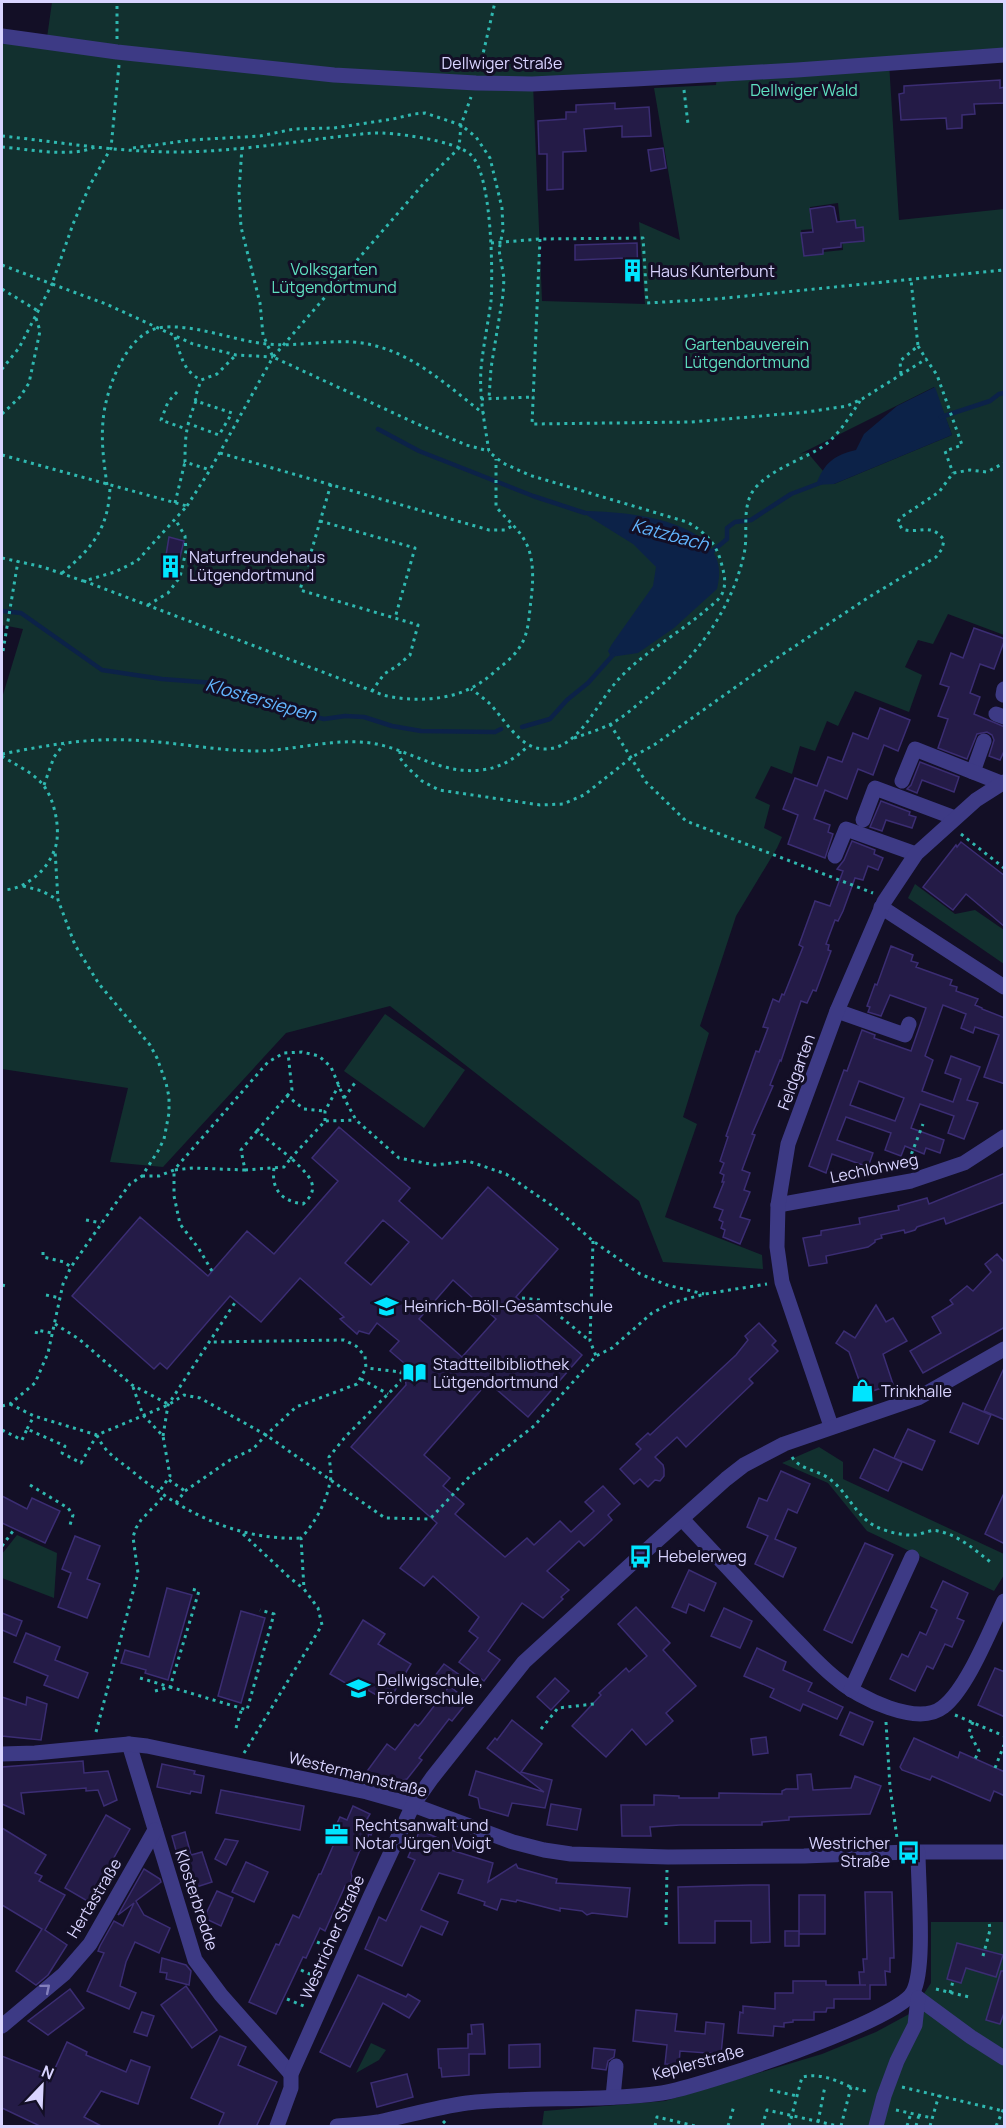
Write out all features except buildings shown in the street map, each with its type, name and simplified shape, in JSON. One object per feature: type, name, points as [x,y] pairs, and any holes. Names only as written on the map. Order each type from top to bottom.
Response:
[{"type":"street","name":"Dellwiger Straße","points":[[2,36],[117,52],[334,75],[476,83],[532,84],[684,76],[1005,55]]},
{"type":"street","points":[[973,772],[984,741]]},
{"type":"street","points":[[902,782],[915,749],[1003,783]]},
{"type":"street","name":"Feldgarten","points":[[831,1426],[782,1282],[777,1247],[778,1205],[788,1144],[837,1011],[882,904],[916,854],[952,820],[1003,783]]},
{"type":"street","points":[[863,820],[875,788],[952,820]]},
{"type":"street","points":[[835,856],[846,829],[916,854]]},
{"type":"street","points":[[882,904],[1005,987]]},
{"type":"street","points":[[837,1011],[905,1035],[909,1024]]},
{"type":"street","name":"Lechlohweg","points":[[778,1205],[900,1184],[964,1163],[1005,1137]]},
{"type":"street","name":"Westricher Straße","points":[[277,2127],[291,2088],[291,2074],[413,1804],[524,1662],[744,1465],[784,1444],[918,1398],[1005,1349]]},
{"type":"street","points":[[682,1519],[838,1680],[851,1690],[901,1712],[926,1714],[943,1707],[962,1686],[1005,1601]]},
{"type":"street","points":[[851,1690],[912,1557]]},
{"type":"street","name":"Westermannstraße","points":[[2,1754],[129,1744],[147,1746],[367,1792],[413,1804],[513,1842],[544,1850],[580,1854],[668,1857],[1005,1852]]},
{"type":"street","name":"Klosterbredde","points":[[129,1744],[195,1960],[220,1995],[291,2074]]},
{"type":"street","name":"Hertastraße","points":[[2,2026],[64,1974],[90,1944],[155,1830]]},
{"type":"street","name":"Keplerstraße","points":[[337,2127],[497,2100],[613,2097],[664,2092],[728,2074],[817,2043],[885,2014],[912,1994],[919,1975],[918,1852]]},
{"type":"street","points":[[876,2127],[897,2061],[915,2025],[918,1998],[971,2037],[1005,2058]]},
{"type":"street","points":[[613,2097],[616,2066]]},
{"type":"path","points":[[2,369],[19,348],[36,318],[52,284],[73,224],[90,185],[111,148],[120,58],[117,52],[117,2]]},
{"type":"path","points":[[84,581],[115,572],[137,561],[187,506],[220,453],[273,357],[425,182],[459,148],[461,124],[476,83],[495,2]]},
{"type":"path","points":[[684,76],[688,124]]},
{"type":"path","points":[[126,149],[191,140],[260,136],[294,129],[334,129],[425,113],[461,124],[476,137],[490,158],[502,208],[503,230],[499,250],[504,278],[503,294],[491,368],[489,398]]},
{"type":"path","points":[[2,136],[111,148],[176,152],[394,132],[459,148],[471,154],[480,172],[491,243],[491,299],[481,370],[482,399],[489,452]]},
{"type":"path","points":[[2,147],[73,152],[86,151],[97,146]]},
{"type":"path","points":[[242,147],[239,192],[241,227],[260,303],[263,335],[273,357]]},
{"type":"path","points":[[491,243],[540,239],[642,238],[647,303],[716,299],[1005,270]]},
{"type":"path","points":[[540,239],[532,424],[691,422],[807,412],[847,406],[926,359]]},
{"type":"path","points":[[2,266],[106,304],[175,337],[236,355],[273,357],[466,445],[489,452],[512,468],[529,475],[687,522],[703,531],[719,552],[725,577],[725,586],[721,596]]},
{"type":"path","points":[[911,280],[918,346],[937,375],[962,445],[945,451],[953,474]]},
{"type":"path","points":[[2,289],[39,311]]},
{"type":"path","points":[[2,414],[20,397],[29,383],[40,331],[36,318]]},
{"type":"path","points":[[62,573],[94,543],[105,522],[110,500],[102,448],[103,419],[112,384],[123,355],[135,342],[157,328],[177,328],[267,344],[356,342],[387,349],[432,373],[484,414]]},
{"type":"path","points":[[175,337],[190,374],[201,380],[217,374],[236,355]]},
{"type":"path","points":[[901,374],[900,362],[918,346]]},
{"type":"path","points":[[175,502],[185,462],[187,423],[201,380]]},
{"type":"path","points":[[177,392],[168,402],[161,420],[186,429]]},
{"type":"path","points":[[482,399],[534,397]]},
{"type":"path","points":[[471,689],[488,703],[528,746],[541,749],[554,748],[610,724],[668,682],[698,650],[732,590],[745,553],[747,511],[749,500],[756,488],[777,471],[820,448],[835,437],[862,399]]},
{"type":"path","points":[[187,423],[219,435],[232,413],[196,401]]},
{"type":"path","points":[[220,453],[489,530],[505,530],[512,526]]},
{"type":"path","points":[[2,455],[187,506]]},
{"type":"path","points":[[2,558],[62,573],[372,691],[401,699],[424,699],[471,689],[486,680],[514,655],[526,634],[532,588],[531,560],[529,549],[519,530],[512,526],[496,507],[496,457]]},
{"type":"path","points":[[185,462],[210,470]]},
{"type":"path","points":[[400,751],[400,758],[406,767],[422,781],[439,790],[540,805],[563,804],[584,795],[632,757],[654,745],[771,662],[936,556],[942,549],[944,540],[939,533],[930,529],[907,531],[902,529],[898,522],[904,514],[939,492],[953,474],[970,470],[987,472],[1005,463]]},
{"type":"path","points":[[331,484],[300,590],[418,625],[410,655],[384,674],[372,691]]},
{"type":"path","points":[[147,605],[168,593],[180,577],[186,551],[186,536],[175,519]]},
{"type":"path","points":[[320,520],[415,548],[395,618]]},
{"type":"path","points":[[3,651],[18,561]]},
{"type":"path","points":[[573,739],[618,680],[690,624],[721,596],[732,590]]},
{"type":"path","points":[[610,724],[646,782],[686,821],[870,890],[882,904]]},
{"type":"path","points":[[2,755],[64,743],[125,740],[260,751],[337,742],[371,743],[450,769],[480,770],[510,761],[528,746]]},
{"type":"path","points":[[44,785],[54,757],[64,743]]},
{"type":"path","points":[[2,755],[44,785],[56,816],[55,850],[58,900],[75,945],[99,984],[150,1046],[166,1083],[169,1097],[168,1128],[158,1152],[142,1176],[130,1184],[101,1223],[71,1267],[63,1284],[48,1353],[35,1383],[10,1404],[2,1406]]},
{"type":"path","points":[[952,820],[1005,868]]},
{"type":"path","points":[[23,886],[40,871],[55,850]]},
{"type":"path","points":[[2,890],[23,886],[42,891],[58,900]]},
{"type":"path","points":[[212,1271],[180,1224],[174,1196],[174,1170],[268,1062],[288,1053],[302,1052],[319,1056],[331,1068],[356,1120],[399,1158],[435,1165],[468,1161],[506,1174],[554,1207],[593,1241],[640,1274],[667,1285],[705,1294]]},
{"type":"path","points":[[245,1170],[241,1150],[292,1090],[288,1053]]},
{"type":"path","points":[[344,1098],[357,1080]]},
{"type":"path","points":[[142,1176],[159,1176],[174,1170],[194,1167],[245,1170],[284,1167],[325,1121],[325,1111],[339,1085]]},
{"type":"path","points":[[287,1096],[304,1109],[325,1111]]},
{"type":"path","points":[[325,1121],[356,1120]]},
{"type":"path","points":[[900,1184],[922,1124]]},
{"type":"path","points":[[256,1131],[291,1158],[308,1175],[313,1187],[311,1197],[303,1204],[291,1203],[275,1188],[274,1168]]},
{"type":"path","points":[[86,1220],[101,1223]]},
{"type":"path","points":[[593,1241],[590,1341],[596,1356]]},
{"type":"path","points":[[43,1252],[43,1257],[63,1262],[71,1267]]},
{"type":"path","points":[[27,1429],[65,1446],[62,1453],[81,1462],[97,1435],[168,1405],[184,1395],[200,1398],[266,1435],[385,1518],[430,1519],[470,1476],[534,1426],[596,1356],[612,1348],[652,1313],[671,1303],[705,1294],[782,1282]]},
{"type":"path","points":[[45,1295],[60,1298]]},
{"type":"path","points":[[522,1298],[540,1300],[590,1341]]},
{"type":"path","points":[[159,1492],[169,1480],[170,1471],[163,1436],[168,1405],[236,1301]]},
{"type":"path","points":[[55,1324],[80,1340],[132,1385],[168,1405]]},
{"type":"path","points":[[36,1334],[37,1330],[53,1334]]},
{"type":"path","points":[[176,1503],[185,1491],[230,1460],[253,1449],[296,1407],[357,1384],[366,1368],[365,1356],[356,1346],[344,1340],[209,1342]]},
{"type":"path","points":[[304,1588],[301,1538],[319,1512],[331,1481],[329,1457],[346,1436],[401,1381],[401,1372],[366,1368]]},
{"type":"path","points":[[361,1378],[388,1394]]},
{"type":"path","points":[[132,1385],[143,1415],[163,1436]]},
{"type":"path","points":[[10,1404],[34,1416],[97,1435],[103,1448],[164,1496],[191,1513],[243,1533],[265,1537],[301,1538]]},
{"type":"path","points":[[2,1430],[22,1440],[34,1416]]},
{"type":"path","points":[[791,1455],[796,1463],[829,1478],[846,1494],[854,1509],[877,1528],[914,1535],[936,1530],[961,1539],[993,1564]]},
{"type":"path","points":[[169,1480],[185,1491]]},
{"type":"path","points":[[30,1485],[68,1508],[73,1515],[70,1525]]},
{"type":"path","points":[[90,1748],[138,1573],[134,1537],[136,1528],[164,1496]]},
{"type":"path","points":[[2,1546],[13,1531]]},
{"type":"path","points":[[236,1764],[322,1625],[318,1608],[304,1588],[290,1578],[243,1533]]},
{"type":"path","points":[[170,1687],[198,1591],[192,1589]]},
{"type":"path","points":[[140,1678],[247,1710],[274,1614],[261,1610]]},
{"type":"path","points":[[155,1691],[170,1687]]},
{"type":"path","points":[[541,1728],[558,1708],[594,1704]]},
{"type":"path","points":[[884,1705],[890,1787],[898,1852]]},
{"type":"path","points":[[943,1707],[1005,1736]]},
{"type":"path","points":[[236,1728],[242,1708]]},
{"type":"path","points":[[973,1722],[969,1732],[979,1751],[975,1759]]},
{"type":"path","points":[[995,1768],[1005,1745]]},
{"type":"path","points":[[666,1925],[668,1857]]},
{"type":"path","points":[[982,1956],[990,1930],[988,1921]]},
{"type":"path","points":[[317,1942],[331,1948]]},
{"type":"path","points":[[301,1970],[318,1978]]},
{"type":"path","points":[[950,1993],[953,1981]]},
{"type":"path","points":[[936,1989],[969,1997]]},
{"type":"path","points":[[287,1999],[307,2007]]},
{"type":"path","points":[[789,2127],[802,2078],[809,2076],[828,2077],[851,2088],[885,2095],[939,2095],[1004,2109],[996,2127]]},
{"type":"path","points":[[818,2122],[825,2086]]},
{"type":"path","points":[[762,2127],[766,2110],[840,2127],[851,2088]]},
{"type":"path","points":[[770,2090],[797,2096]]},
{"type":"path","points":[[885,2095],[911,2113],[932,2118]]},
{"type":"path","points":[[930,2127],[939,2095]]},
{"type":"path","points":[[728,2127],[734,2106]]},
{"type":"path","points":[[907,2127],[911,2113]]},
{"type":"path","points":[[916,2127],[919,2115]]},
{"type":"path","points":[[655,2127],[657,2117],[695,2127]]},
{"type":"green space","points":[[52,2],[1004,2],[1004,56],[889,63],[899,220],[1004,209],[1004,635],[948,614],[933,644],[918,640],[905,667],[922,675],[909,712],[855,691],[838,726],[827,721],[815,751],[800,746],[792,774],[771,766],[755,798],[770,805],[764,828],[782,837],[736,916],[700,1026],[709,1033],[683,1117],[697,1124],[665,1217],[762,1255],[763,1269],[663,1262],[639,1201],[390,1006],[286,1033],[163,1167],[110,1162],[128,1088],[2,1069],[2,698],[23,629],[2,625],[2,39],[46,45]],"holes":[[[717,74],[716,85],[654,88],[680,240],[639,222],[645,304],[542,301],[533,84]],[[838,203],[843,250],[804,254],[801,230],[813,229],[810,207]],[[934,387],[952,435],[834,484],[807,452],[800,454]]]},
{"type":"green space","points":[[915,884],[955,914],[975,910],[1004,930],[1004,964],[908,898]]},
{"type":"green space","points":[[385,1014],[465,1070],[424,1128],[344,1071]]},
{"type":"green space","points":[[819,1447],[843,1462],[843,1479],[1004,1554],[1004,1575],[994,1591],[867,1531],[828,1483],[782,1463]]},
{"type":"green space","points":[[17,1535],[57,1553],[54,1598],[2,1578],[2,1554]]},
{"type":"green space","points":[[931,1922],[1004,1922],[1004,2126],[542,2126],[544,2111],[665,2101],[822,2054],[876,2032],[911,2013],[931,1983]]},
{"type":"green space","points":[[371,2043],[386,2050],[379,2060],[356,2073]]},
{"type":"water","points":[[935,387],[952,435],[834,484],[816,485],[831,461],[842,454],[856,450],[864,434],[897,406]]},
{"type":"water","points":[[580,511],[648,517],[694,534],[710,547],[719,566],[717,589],[674,628],[638,653],[611,657],[608,651],[612,644],[653,586],[656,567],[633,544]]},
{"type":"waterway","name":"Katzbach","points":[[941,417],[990,401],[1004,393]]},
{"type":"waterway","name":"Katzbach","points":[[378,429],[419,451],[533,496],[585,513]]},
{"type":"waterway","name":"Katzbach","points":[[708,555],[727,539],[727,528],[735,522],[751,520],[791,494],[820,483]]},
{"type":"waterway","name":"Klostersiepen","points":[[2,611],[21,613],[102,670],[162,679],[214,683],[298,713],[324,719],[345,716],[364,717],[392,726],[421,731],[495,732],[501,729]]},
{"type":"waterway","name":"Klostersiepen","points":[[522,727],[550,719],[567,700],[588,683],[613,655]]},
{"type":"place","name":"Haus Kunterbunt","points":[[632,271]]},
{"type":"place","name":"Naturfreundehaus Lütgendortmund","points":[[171,566]]},
{"type":"place","name":"Heinrich-Böll-Gesamtschule","points":[[386,1306]]},
{"type":"place","name":"Stadtteilbibliothek Lütgendortmund","points":[[415,1373]]},
{"type":"place","name":"Trinkhalle","points":[[863,1391]]},
{"type":"place","name":"Hebelerweg","points":[[640,1556]]},
{"type":"place","name":"Dellwigschule, Förderschule","points":[[359,1689]]},
{"type":"place","name":"Rechtsanwalt und Notar Jürgen Voigt","points":[[337,1834]]},
{"type":"place","name":"Westricher Straße","points":[[908,1852]]},
{"type":"park label","name":"Dellwiger Wald","points":[[804,90]]},
{"type":"park label","name":"Volksgarten Lütgendortmund","points":[[334,278]]},
{"type":"park label","name":"Gartenbauverein Lütgendortmund","points":[[747,353]]}]
